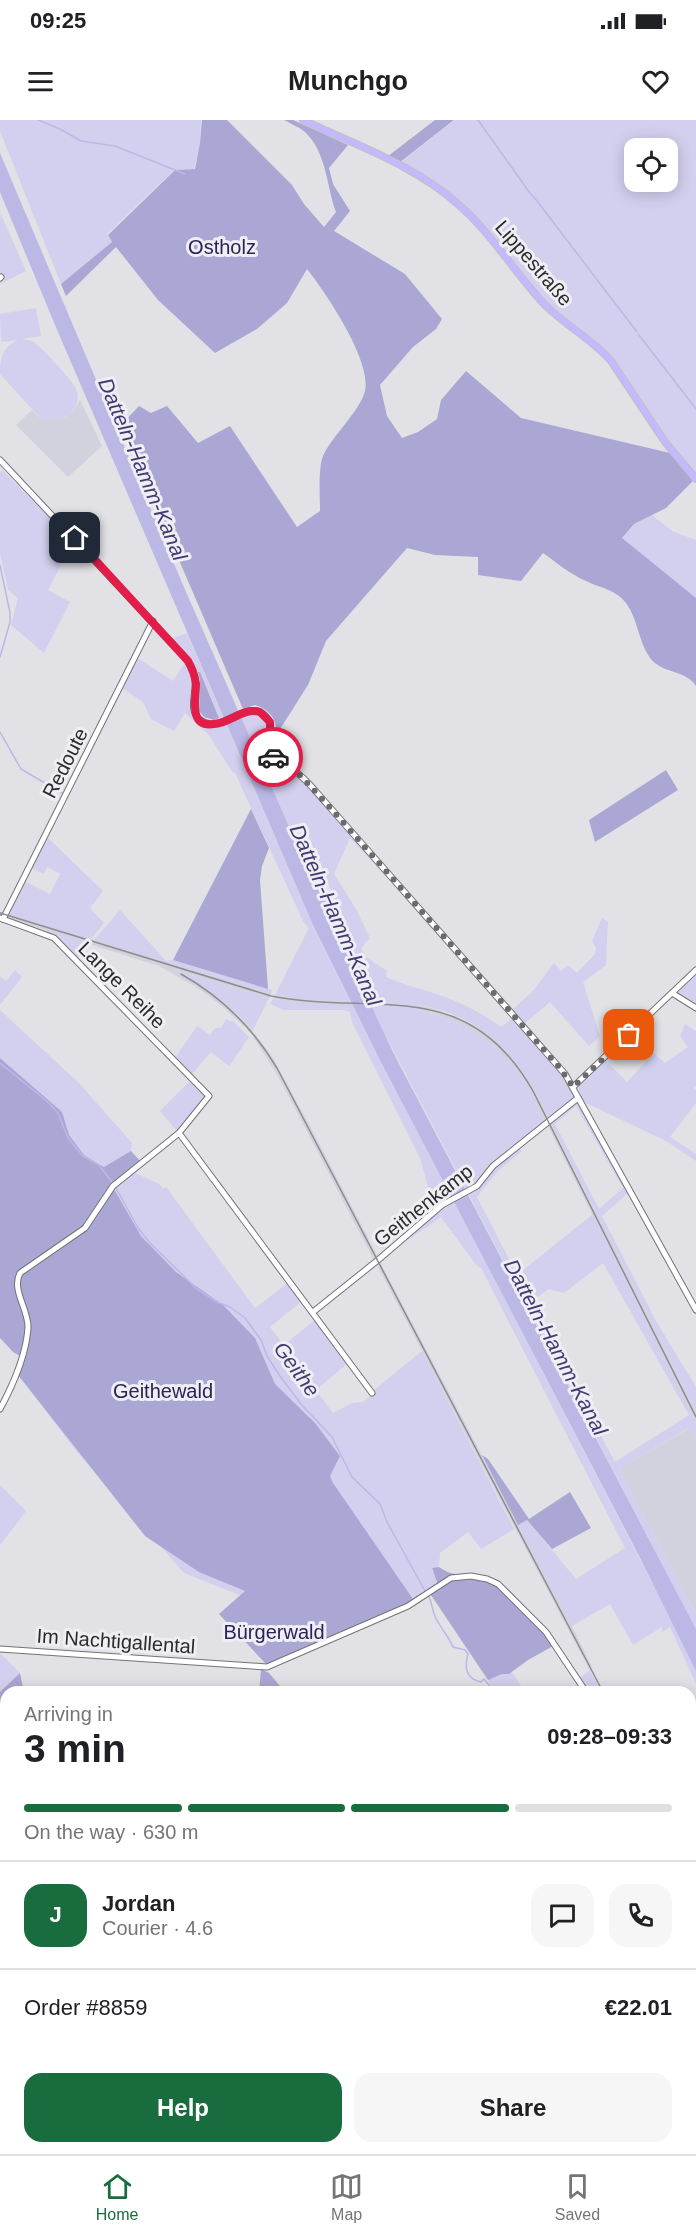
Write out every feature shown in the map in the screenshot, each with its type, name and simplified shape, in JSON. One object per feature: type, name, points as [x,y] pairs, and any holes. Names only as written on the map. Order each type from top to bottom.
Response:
[{"type":"main road","name":"Lippestraße","points":[[303,120],[394,163],[431,184],[458,204],[483,229],[544,304],[601,350],[611,361],[665,442],[696,479]]},
{"type":"street","points":[[0,460],[178,648],[191,667],[195,679],[194,705],[197,716],[209,724],[218,723],[248,711],[260,712],[270,722],[270,747],[274,757],[299,774],[326,803],[560,1068],[573,1087],[696,1310]]},
{"type":"street","name":"Redoute","points":[[2,918],[153,621]]},
{"type":"street","name":"Lange Reihe","points":[[2,918],[54,938],[209,1096],[179,1133]]},
{"type":"street","points":[[573,1087],[696,970]]},
{"type":"street","points":[[672,993],[696,1008]]},
{"type":"street","name":"Geithenkamp","points":[[313,1312],[448,1201],[479,1183],[493,1166],[579,1098]]},
{"type":"street","points":[[0,1409],[17,1373],[26,1338],[27,1315],[16,1284],[20,1273],[85,1228],[113,1186],[179,1133],[372,1393]]},
{"type":"street","name":"Im Nachtigallental","points":[[0,1649],[267,1667],[408,1606],[451,1578],[471,1576],[498,1584],[553,1640],[582,1686]]},
{"type":"shaded area","points":[[0,153],[183,585],[291,831],[294,837],[301,839],[335,921],[333,926],[396,1058],[696,1629],[696,1671],[637,1552],[380,1060],[313,925],[0,192]]},
{"type":"shaded area","points":[[80,400],[102,446],[68,477],[16,425],[32,410],[43,421],[47,418],[65,417],[73,411]]},
{"type":"shaded area","points":[[0,912],[271,994],[269,998],[175,970],[201,985],[225,1003],[253,1030],[252,1034],[222,1006],[198,988],[159,966],[0,916]]},
{"type":"shaded area","points":[[275,995],[304,1000],[345,1002],[347,1006],[303,1004],[273,999]]},
{"type":"shaded area","points":[[413,1004],[432,1008],[464,1021],[481,1029],[495,1040],[527,1076],[549,1118],[545,1121],[518,1071],[495,1046],[459,1024],[416,1009]]},
{"type":"shaded area","points":[[255,1034],[271,1055],[310,1126],[379,1259],[375,1262],[278,1076],[254,1038]]},
{"type":"shaded area","points":[[550,1121],[696,1412],[696,1422],[547,1124]]},
{"type":"shaded area","points":[[380,1262],[572,1626],[592,1667],[589,1669],[377,1265]]},
{"type":"shaded area","points":[[690,1428],[696,1440],[696,1614],[619,1469]]},
{"type":"green space","points":[[0,120],[201,120],[200,143],[194,169],[174,170],[107,234],[112,242],[61,284],[0,131]]},
{"type":"green space","name":"Ostholz","points":[[202,120],[227,120],[292,185],[304,204],[324,227],[336,212],[322,159],[305,132],[284,120],[293,120],[348,145],[329,168],[333,184],[350,211],[334,231],[405,274],[442,319],[436,329],[413,347],[380,385],[387,416],[402,438],[418,432],[437,419],[441,400],[466,371],[521,418],[670,453],[693,481],[666,508],[634,524],[622,538],[696,598],[696,686],[686,677],[661,667],[650,658],[630,609],[622,598],[574,575],[543,553],[521,581],[478,575],[478,557],[435,555],[407,548],[326,641],[308,685],[275,737],[276,726],[269,713],[255,705],[243,709],[121,425],[139,406],[151,413],[167,406],[198,443],[230,426],[297,527],[320,511],[321,461],[327,448],[358,407],[365,391],[362,363],[355,346],[336,310],[307,269],[287,303],[257,329],[215,353],[158,300],[116,247],[66,296],[61,284],[112,242],[108,235],[175,170],[195,169]]},
{"type":"green space","points":[[435,120],[454,120],[395,166],[383,160]]},
{"type":"green space","points":[[455,120],[696,120],[696,474],[667,442],[600,351],[559,321],[482,231],[457,205],[433,186],[396,166]]},
{"type":"green space","points":[[0,212],[26,271],[0,284]]},
{"type":"green space","points":[[36,308],[41,336],[22,339],[33,342],[57,365],[76,389],[78,396],[71,413],[43,421],[0,374],[5,350],[18,340],[1,342],[0,314]]},
{"type":"green space","points":[[2,470],[55,523],[54,526],[57,524],[73,542],[48,590],[70,602],[44,653],[11,625],[18,598],[8,590],[0,553],[0,473]]},
{"type":"green space","points":[[652,515],[672,531],[696,540],[696,598],[622,539],[634,524]]},
{"type":"green space","points":[[187,633],[223,716],[219,718],[200,672],[171,639]]},
{"type":"green space","points":[[136,657],[173,681],[186,661],[194,681],[192,705],[205,725],[212,727],[226,724],[313,925],[690,1656],[696,1671],[696,1684],[670,1627],[662,1632],[662,1627],[633,1645],[610,1604],[572,1626],[518,1525],[527,1520],[576,1579],[625,1548],[481,1268],[477,1266],[441,1217],[408,1240],[404,1235],[433,1204],[420,1158],[352,1022],[350,1012],[344,1010],[284,1010],[270,1004],[273,999],[303,1004],[347,1005],[345,1002],[304,1000],[275,995],[309,928],[303,921],[235,773],[208,734],[185,713],[174,731],[151,719],[143,702],[122,688]]},
{"type":"green space","points":[[198,672],[200,672],[219,718],[214,720],[204,717],[199,711]]},
{"type":"green space","points":[[251,712],[264,719],[269,728],[269,753],[299,777],[406,897],[350,838],[334,874],[356,909],[370,938],[361,948],[366,957],[387,971],[386,977],[455,1001],[482,1014],[501,1027],[513,1018],[557,1069],[576,1098],[549,1118],[525,1076],[497,1043],[480,1029],[461,1018],[414,1004],[416,1009],[445,1018],[473,1031],[497,1049],[522,1077],[545,1121],[517,1146],[522,1151],[498,1171],[477,1197],[517,1275],[593,1214],[696,1422],[696,1440],[689,1428],[619,1469],[696,1614],[696,1629],[367,1000],[333,926],[335,921],[343,919],[306,829],[291,831],[241,717]],"holes":[[[603,1263],[689,1415],[615,1462],[530,1302],[549,1289],[564,1293]]]},
{"type":"green space","points":[[666,770],[678,790],[595,842],[589,820]]},
{"type":"green space","points":[[251,809],[269,848],[262,866],[260,880],[268,989],[173,960]]},
{"type":"green space","points":[[47,837],[103,891],[90,908],[104,923],[90,940],[6,914],[24,881],[50,894],[60,874],[47,867],[44,874],[31,868]]},
{"type":"green space","points":[[120,910],[166,961],[173,960],[272,990],[271,994],[94,940]]},
{"type":"green space","points":[[602,918],[608,922],[606,965],[583,982],[600,1036],[589,1046],[550,1002],[525,1023],[512,1010],[533,991],[554,963],[561,971],[568,965],[577,973],[595,954],[596,947],[592,941]]},
{"type":"green space","points":[[45,930],[89,943],[78,958]]},
{"type":"green space","points":[[171,969],[269,998],[253,1030],[215,996]]},
{"type":"green space","points":[[15,970],[22,977],[0,1005],[0,976],[6,981]]},
{"type":"green space","points":[[696,974],[696,1006],[676,994]]},
{"type":"green space","name":"Geithewald","points":[[0,1010],[79,1083],[132,1143],[131,1151],[105,1167],[84,1155],[117,1187],[133,1172],[159,1184],[163,1189],[166,1187],[255,1308],[288,1283],[302,1301],[270,1327],[284,1345],[316,1319],[349,1362],[316,1390],[333,1413],[352,1403],[363,1402],[422,1351],[514,1529],[481,1549],[468,1532],[440,1553],[439,1567],[432,1569],[438,1585],[415,1602],[242,1596],[184,1573],[77,1452],[20,1374],[14,1373],[19,1355],[31,1085],[0,1058]]},
{"type":"green space","points":[[226,1019],[234,1022],[249,1037],[229,1066],[211,1052],[191,1075],[175,1058],[197,1026],[210,1035],[215,1028],[221,1028]]},
{"type":"green space","points":[[685,1024],[696,1031],[696,1086],[694,1088],[696,1103],[670,1137],[696,1154],[696,1161],[666,1141],[584,1102],[578,1088],[606,1061],[627,1082],[654,1053],[665,1063],[688,1047],[680,1036]]},
{"type":"green space","name":"Geithewald","points":[[0,1058],[62,1112],[69,1135],[84,1155],[104,1167],[131,1151],[141,1162],[111,1184],[141,1236],[176,1272],[223,1305],[255,1338],[275,1384],[315,1423],[340,1456],[330,1476],[333,1483],[415,1602],[268,1666],[219,1614],[245,1591],[199,1572],[145,1536],[18,1375],[20,1356],[0,1338]]},
{"type":"green space","points":[[191,1080],[204,1094],[204,1100],[178,1132],[160,1111]]},
{"type":"green space","points":[[577,1101],[628,1193],[602,1216],[656,1321],[696,1387],[696,1412],[550,1121]],"holes":[[[576,1106],[623,1188],[599,1209],[555,1124]]]},
{"type":"green space","points":[[482,1455],[488,1459],[529,1519],[570,1492],[591,1528],[552,1549],[527,1520],[518,1525]]},
{"type":"green space","points":[[0,1485],[26,1511],[1,1544],[0,1543]]},
{"type":"green space","points":[[439,1567],[455,1574],[488,1577],[502,1584],[529,1612],[530,1617],[545,1632],[553,1646],[509,1674],[502,1674],[488,1680],[429,1592],[438,1585],[432,1568]]},
{"type":"green space","points":[[0,1653],[20,1673],[6,1686],[0,1686]]},
{"type":"green space","points":[[261,1669],[269,1673],[280,1686],[260,1686]]},
{"type":"green space","points":[[590,1670],[598,1686],[583,1686],[579,1679]]},
{"type":"green space","points":[[512,1672],[521,1686],[491,1686],[488,1680]]},
{"type":"green space","points":[[20,1673],[23,1686],[6,1686]]},
{"type":"waterway","points":[[38,120],[81,141],[115,146],[185,174]]},
{"type":"waterway","points":[[478,120],[530,193],[637,332]]},
{"type":"waterway","points":[[639,335],[696,409]]},
{"type":"waterway","points":[[0,565],[10,613],[10,622],[0,657]]},
{"type":"waterway","points":[[0,732],[21,769],[62,793]]},
{"type":"waterway","name":"Geithe","points":[[0,1063],[48,1102],[58,1113],[68,1138],[83,1156],[99,1165],[112,1182]]},
{"type":"waterway","name":"Geithe","points":[[116,1188],[138,1228],[151,1244],[197,1289],[245,1318],[261,1340],[267,1356],[280,1376],[301,1404],[332,1437],[352,1477],[380,1504],[387,1522],[425,1591]]},
{"type":"waterway","name":"Geithe","points":[[428,1595],[436,1619],[453,1647],[465,1650],[468,1654],[466,1668],[469,1675],[481,1682],[484,1679],[490,1686]]},
{"type":"railway","points":[[0,913],[271,996],[417,1008],[449,1015],[479,1030],[507,1054],[533,1091],[696,1417]]},
{"type":"railway","points":[[181,974],[223,1003],[258,1040],[277,1068],[600,1686]]},
{"type":"way so far","points":[[273,757],[299,774],[326,803],[560,1068],[573,1087],[629,1035]]},
{"type":"route","points":[[75,538],[188,661],[195,679],[194,709],[197,716],[202,721],[213,725],[248,711],[260,712],[270,722],[270,751],[273,757]]},
{"type":"water label","name":"Datteln-Hamm-Kanal","points":[[143,469]]},
{"type":"water label","name":"Datteln-Hamm-Kanal","points":[[336,915]]},
{"type":"water label","name":"Datteln-Hamm-Kanal","points":[[556,1347]]},
{"type":"park label","name":"Bürgerwald","points":[[274,1632]]}]
